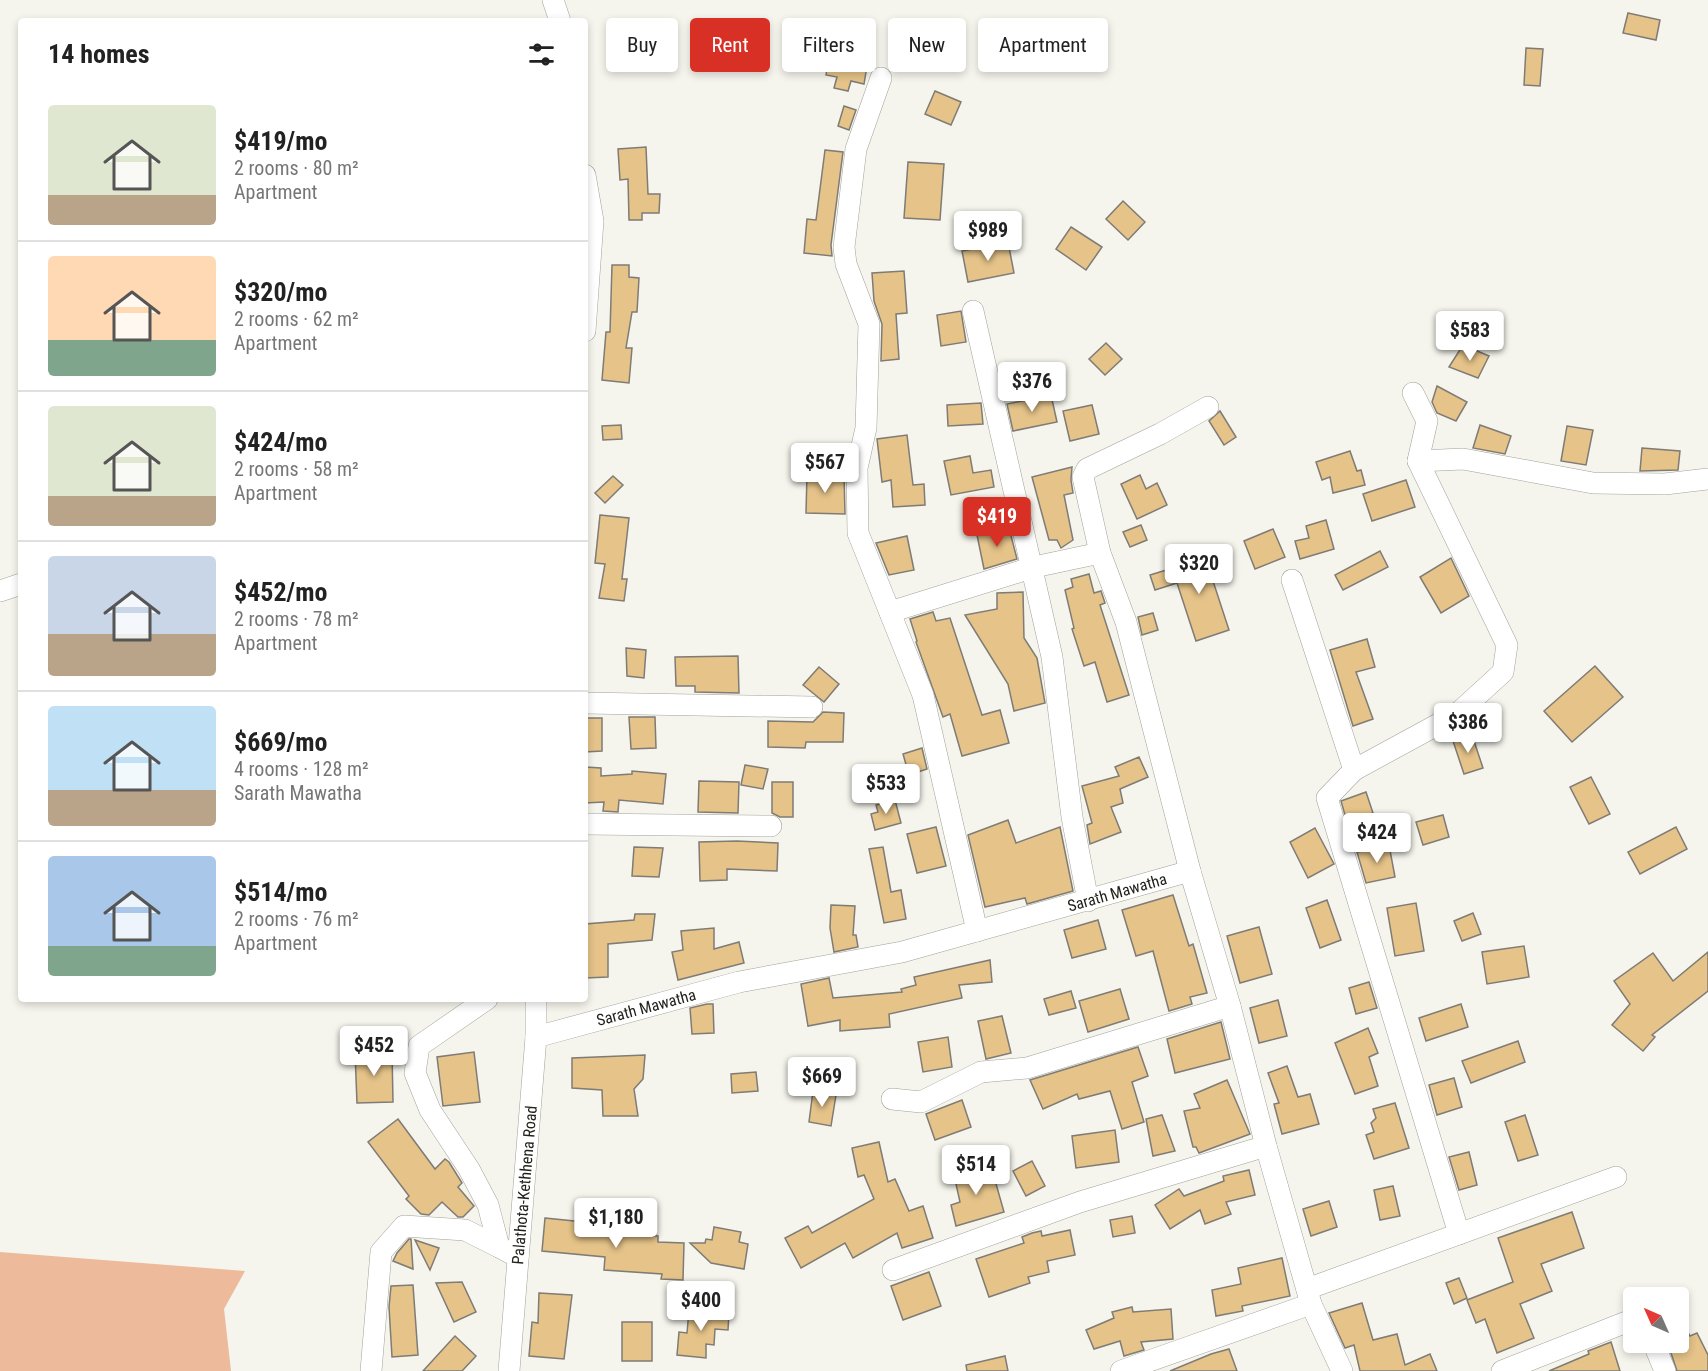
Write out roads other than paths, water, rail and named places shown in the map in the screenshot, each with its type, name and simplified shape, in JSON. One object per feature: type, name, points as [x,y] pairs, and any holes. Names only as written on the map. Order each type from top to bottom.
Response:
[{"type":"street","points":[[554,0],[559,18]]},
{"type":"street","points":[[881,78],[856,149],[844,247],[846,264],[869,324],[866,428],[857,468],[858,533],[923,696],[977,931]]},
{"type":"street","points":[[588,193],[593,222],[588,290]]},
{"type":"street","points":[[973,311],[1034,567],[1052,657],[1072,817],[1088,901]]},
{"type":"street","points":[[1413,393],[1427,421],[1418,461],[1506,645],[1503,672],[1457,714],[1354,770],[1327,798],[1459,1234]]},
{"type":"street","points":[[1208,407],[1160,434],[1086,470],[1083,477],[1100,553],[1126,622],[1190,871],[1230,1006],[1266,1146],[1309,1296],[1342,1371]]},
{"type":"street","points":[[1418,461],[1463,459],[1593,483],[1665,484],[1708,479]]},
{"type":"street","points":[[890,612],[1034,567],[1100,553]]},
{"type":"street","points":[[1292,580],[1354,770]]},
{"type":"street","points":[[0,591],[18,585]]},
{"type":"street","points":[[588,703],[812,707]]},
{"type":"street","points":[[588,824],[771,826]]},
{"type":"street","name":"Sarath Mawatha","points":[[536,1037],[739,982],[902,952],[1190,871]]},
{"type":"street","points":[[483,1002],[419,1046],[415,1073],[430,1110],[469,1169],[488,1205],[499,1247]]},
{"type":"street","name":"Palathota-Kethhena Road","points":[[509,1371],[536,1037],[536,1002]]},
{"type":"street","points":[[892,1099],[921,1102],[981,1072],[1027,1068],[1230,1006]]},
{"type":"street","points":[[893,1270],[1080,1202],[1266,1146]]},
{"type":"street","points":[[1121,1371],[1459,1234],[1616,1177]]},
{"type":"street","points":[[371,1371],[381,1252],[404,1226],[465,1230],[518,1257]]},
{"type":"street","points":[[1502,1371],[1623,1323]]},
{"type":"street","points":[[1658,1353],[1665,1371]]}]
